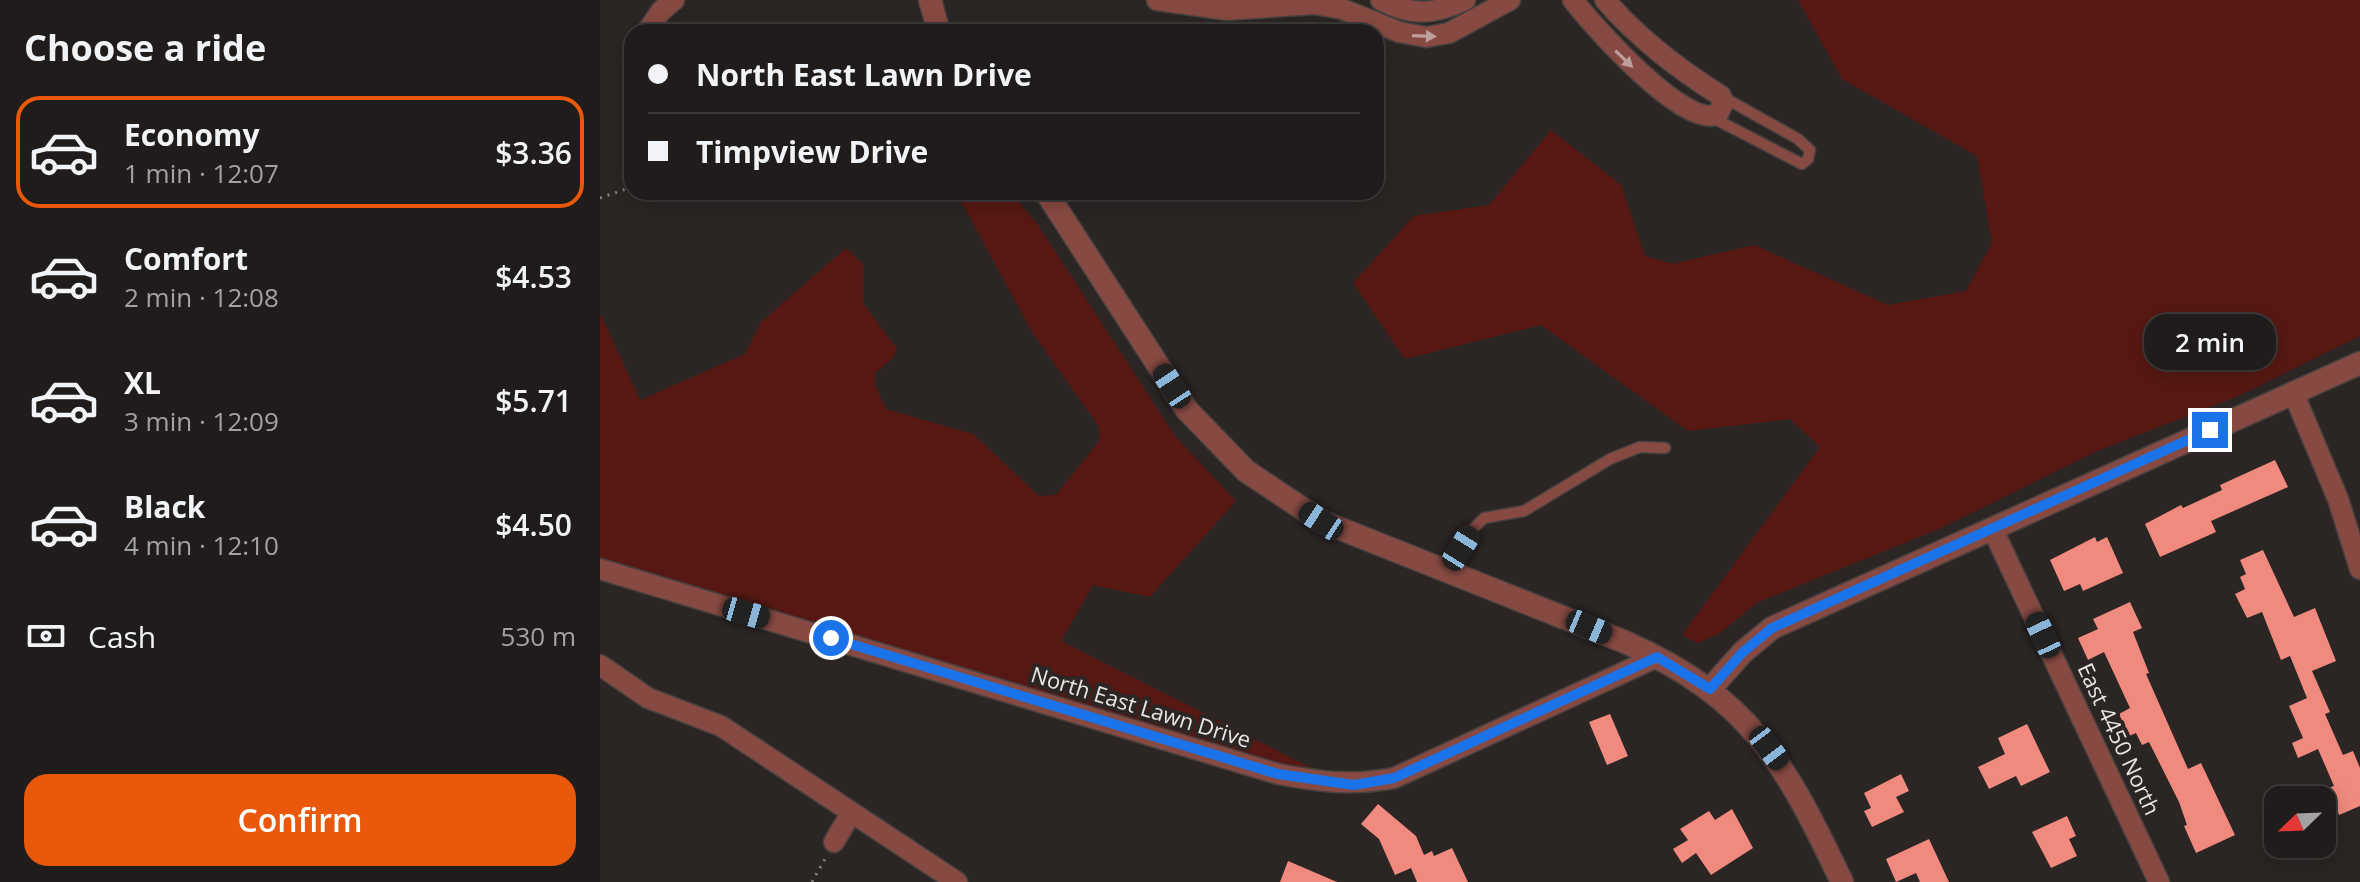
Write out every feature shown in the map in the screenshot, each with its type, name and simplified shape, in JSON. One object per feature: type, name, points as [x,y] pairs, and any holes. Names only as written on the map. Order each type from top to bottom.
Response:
[{"type":"street","points":[[652,24],[674,0]]},
{"type":"street","points":[[930,0],[937,24]]},
{"type":"street","points":[[1157,0],[1227,10],[1314,4],[1342,9],[1379,24]]},
{"type":"street","points":[[1381,0],[1400,10],[1421,14],[1445,10],[1465,0]]},
{"type":"street","points":[[1384,26],[1426,37],[1449,33],[1473,23],[1510,0]]},
{"type":"street","points":[[1573,0],[1597,33],[1636,71],[1703,116],[1712,117],[1722,109],[1721,96],[1672,64],[1629,27],[1605,0]]},
{"type":"street","points":[[1051,200],[1187,410],[1246,471],[1321,521],[1657,657],[1710,689],[1750,727],[1783,767],[1842,882]]},
{"type":"street","points":[[1710,689],[1743,652],[1772,628],[2360,363]]},
{"type":"street","points":[[2293,392],[2338,499],[2360,569]]},
{"type":"street","name":"East 4450 North","points":[[1993,530],[2159,882]]},
{"type":"street","name":"North East Lawn Drive","points":[[600,569],[1278,774],[1330,784],[1354,785],[1394,778],[1657,657]]},
{"type":"street","points":[[600,665],[648,698],[721,726],[850,815],[957,882]]},
{"type":"street","points":[[834,842],[850,815]]},
{"type":"lane","points":[[1712,117],[1802,164],[1808,159],[1810,150],[1798,139],[1721,96]]},
{"type":"lane","points":[[1445,572],[1471,531],[1484,518],[1524,511],[1610,459],[1640,447],[1665,448]]},
{"type":"path","points":[[600,198],[624,190]]},
{"type":"path","points":[[812,882],[834,842]]},
{"type":"shaded area","points":[[1798,0],[2360,0],[2360,336],[2236,397],[2097,451],[1939,529],[1758,602],[1720,633],[1698,643],[1682,635],[1820,447],[1790,419],[1688,431],[1541,325],[1405,359],[1353,283],[1414,216],[1489,205],[1551,130],[1621,185],[1645,256],[1673,264],[1754,245],[1888,305],[1966,291],[1992,243],[1977,156],[1842,79]]},
{"type":"shaded area","points":[[960,200],[1017,200],[1038,225],[1175,436],[1236,501],[1150,597],[1093,585],[1061,641],[1329,777],[749,607],[663,576],[600,561],[600,313],[640,400],[745,354],[761,322],[846,248],[863,264],[863,303],[897,349],[893,358],[875,373],[875,385],[886,409],[973,434],[1039,496],[1056,495],[1100,440],[1098,425],[1032,332]]},
{"type":"building","points":[[2275,460],[2288,487],[2211,521],[2216,532],[2160,557],[2145,524],[2181,505],[2183,508],[2222,490],[2220,485]]},
{"type":"building","points":[[2095,537],[2097,542],[2107,537],[2123,573],[2083,591],[2080,584],[2064,591],[2050,560]]},
{"type":"building","points":[[2263,550],[2294,617],[2315,608],[2336,661],[2312,671],[2330,712],[2325,714],[2343,755],[2353,751],[2360,768],[2360,806],[2339,815],[2336,786],[2318,749],[2298,758],[2292,743],[2303,738],[2289,706],[2307,698],[2290,656],[2281,660],[2262,612],[2247,618],[2235,594],[2245,589],[2240,577],[2246,574],[2240,560]]},
{"type":"building","points":[[2130,602],[2142,628],[2133,632],[2149,673],[2146,674],[2188,769],[2201,763],[2235,835],[2196,853],[2184,826],[2187,825],[2179,802],[2149,742],[2142,745],[2136,733],[2129,736],[2119,714],[2130,708],[2104,652],[2088,660],[2078,638],[2098,629],[2093,619]]},
{"type":"building","points":[[1610,714],[1628,756],[1607,765],[1589,722]]},
{"type":"building","points":[[2027,724],[2050,772],[2021,786],[2016,776],[1989,789],[1978,767],[2005,754],[1998,738]]},
{"type":"building","points":[[1901,774],[1909,791],[1896,797],[1904,812],[1872,827],[1864,811],[1871,808],[1864,793]]},
{"type":"building","points":[[1378,804],[1416,836],[1424,855],[1432,851],[1434,856],[1452,848],[1468,882],[1417,882],[1411,868],[1395,875],[1379,839],[1361,824]]},
{"type":"building","points":[[1732,809],[1753,848],[1711,875],[1696,853],[1682,863],[1673,849],[1688,840],[1680,829],[1709,811],[1715,820]]},
{"type":"building","points":[[2067,816],[2076,836],[2069,839],[2077,856],[2051,868],[2032,832]]},
{"type":"building","points":[[1929,839],[1949,882],[1920,882],[1916,873],[1896,882],[1886,859]]},
{"type":"building","points":[[1288,861],[1337,882],[1280,882]]},
{"type":"route","points":[[831,638],[1278,774],[1330,784],[1354,785],[1394,778],[1657,657],[1710,689],[1743,652],[1772,628],[2210,430]]}]
